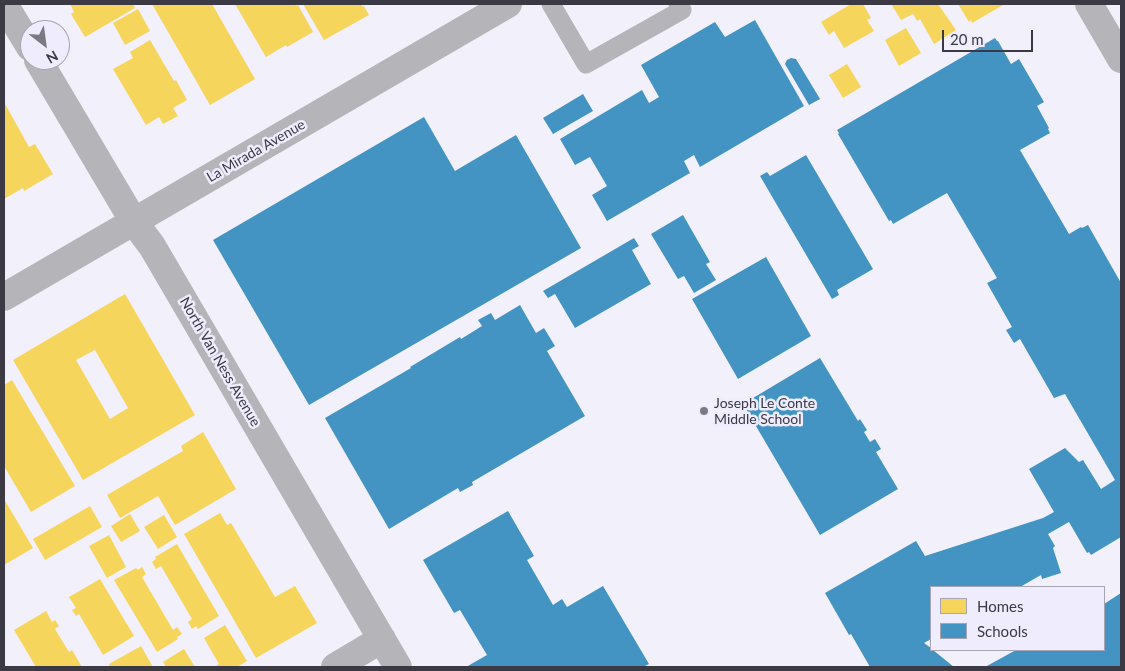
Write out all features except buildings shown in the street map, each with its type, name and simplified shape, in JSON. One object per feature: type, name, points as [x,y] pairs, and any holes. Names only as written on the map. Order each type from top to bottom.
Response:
[{"type":"street","points":[[4,4],[20,30]]},
{"type":"street","name":"La Mirada Avenue","points":[[4,297],[508,4]]},
{"type":"street","points":[[1088,4],[1117,44]]},
{"type":"street","name":"North Van Ness Avenue","points":[[44,70],[134,222],[152,246],[398,667]]},
{"type":"street","points":[[336,667],[382,639]]},
{"type":"lane","points":[[551,4],[586,64],[682,10],[678,4]]},
{"type":"place","name":"Joseph Le Conte Middle School","points":[[704,411]]}]
